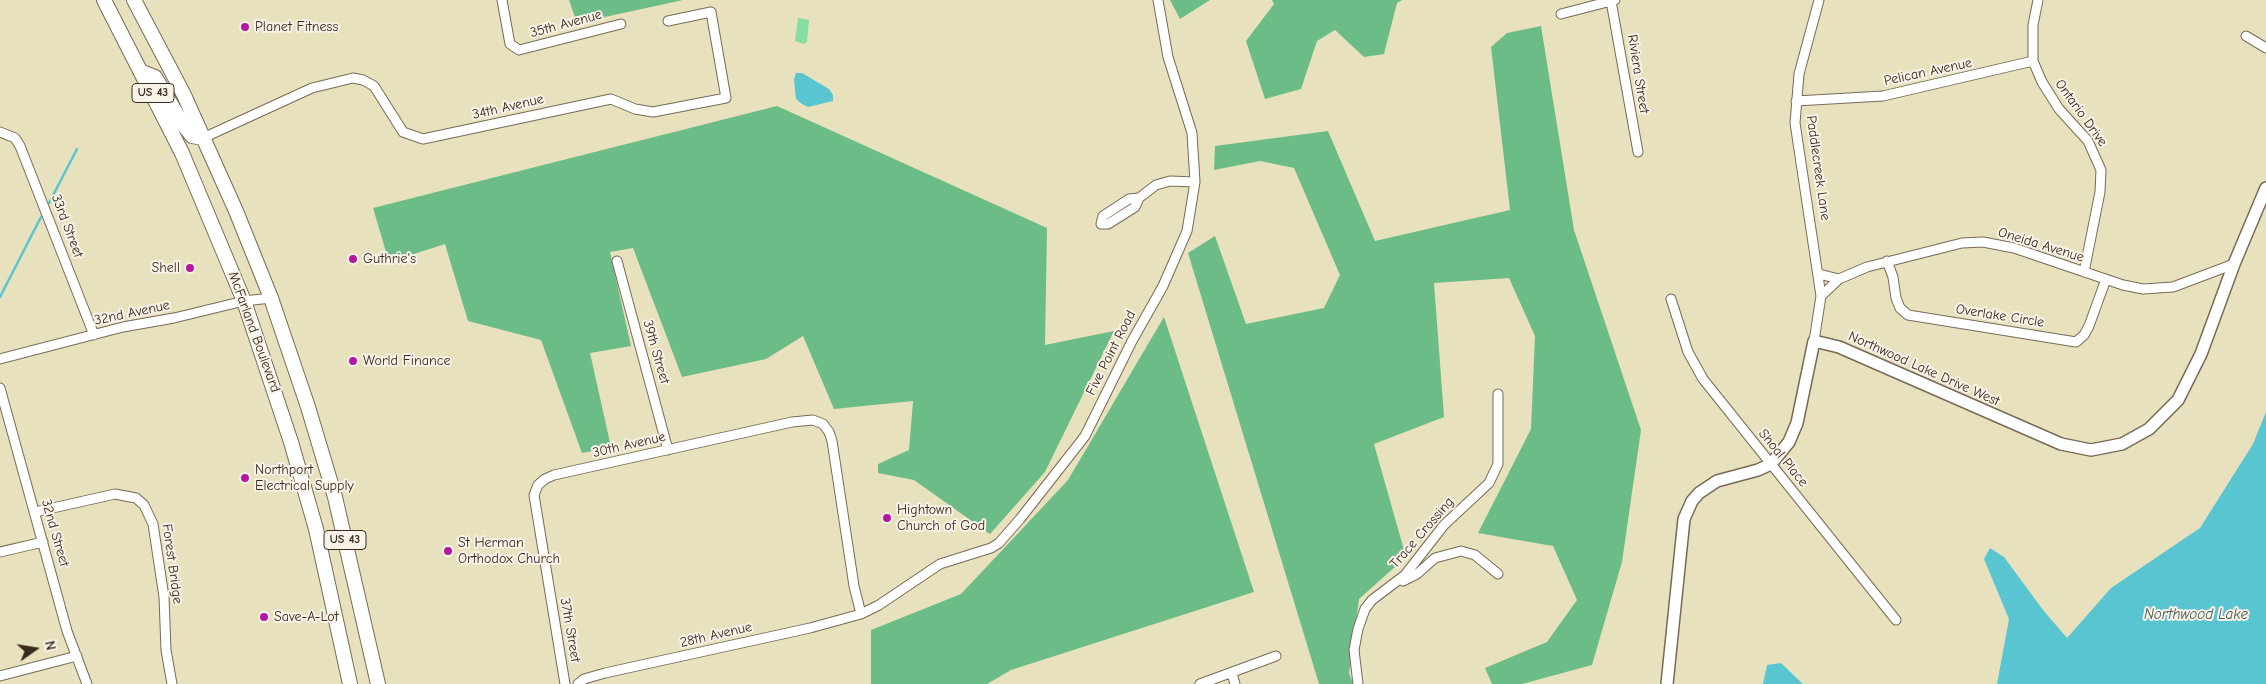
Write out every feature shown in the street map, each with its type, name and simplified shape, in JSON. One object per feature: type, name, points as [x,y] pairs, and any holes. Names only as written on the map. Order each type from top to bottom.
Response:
[{"type":"highway","name":"McFarland Boulevard","points":[[104,0],[142,72],[199,190],[244,301],[283,416],[316,530],[350,684]]},
{"type":"highway","name":"McFarland Boulevard","points":[[134,0],[176,80],[203,138],[244,229],[271,298],[329,475],[355,579],[378,684]]},
{"type":"highway","points":[[142,72],[155,77],[192,136],[203,138]]},
{"type":"street","name":"35th Avenue","points":[[502,0],[510,44],[519,50],[621,24]]},
{"type":"street","name":"Five Point Road","points":[[861,614],[879,605],[940,564],[950,559],[981,552],[999,543],[1073,454],[1090,427],[1132,341],[1163,286],[1187,230],[1195,182],[1192,134],[1168,57],[1158,0]]},
{"type":"street","points":[[1562,14],[1613,0]]},
{"type":"street","name":"Riviera Street","points":[[1613,0],[1638,152]]},
{"type":"street","name":"Paddlecreek Lane","points":[[1814,341],[1821,296],[1796,133],[1796,100],[1799,74],[1819,0]]},
{"type":"street","name":"Ontario Drive","points":[[2038,0],[2033,25],[2033,61],[2042,82],[2059,109],[2088,141],[2101,170],[2100,192],[2084,272]]},
{"type":"street","name":"34th Avenue","points":[[203,138],[312,88],[353,78],[363,80],[374,86],[402,132],[423,139],[611,99],[635,109],[653,112],[726,98],[711,12],[668,21]]},
{"type":"street","points":[[2246,36],[2266,48]]},
{"type":"street","name":"Pelican Avenue","points":[[1796,100],[1883,96],[2033,61]]},
{"type":"street","name":"33rd Street","points":[[3,132],[15,138],[22,151],[94,335]]},
{"type":"street","points":[[1139,198],[1136,208],[1108,224],[1098,225],[1103,216],[1129,199],[1139,198],[1156,185],[1170,181],[1195,182]]},
{"type":"street","name":"Northwood Lake Drive West","points":[[1814,341],[1839,347],[2061,444],[2091,450],[2112,447],[2132,440],[2149,429],[2178,400],[2201,354],[2234,264],[2266,188]]},
{"type":"street","points":[[1117,207],[1123,216]]},
{"type":"street","name":"Oneida Avenue","points":[[1821,296],[1839,279],[1887,261],[1952,244],[1983,242],[2014,248],[2084,272],[2142,289],[2163,289],[2193,281],[2234,264]]},
{"type":"street","name":"Overlake Circle","points":[[1887,261],[1898,303],[1908,315],[2076,342],[2084,336],[2089,326],[2106,279]]},
{"type":"street","name":"39th Street","points":[[617,262],[668,450]]},
{"type":"street","points":[[1819,274],[1839,279]]},
{"type":"street","name":"32nd Avenue","points":[[0,359],[94,335],[244,301],[271,298]]},
{"type":"street","name":"Shoal Place","points":[[1670,299],[1684,342],[1700,375],[1896,620]]},
{"type":"street","points":[[1667,684],[1680,540],[1684,519],[1692,501],[1699,493],[1717,481],[1758,470],[1771,464],[1789,442],[1797,423],[1814,341]]},
{"type":"street","name":"32nd Street","points":[[0,388],[67,631],[87,684]]},
{"type":"street","name":"Trace Crossing","points":[[1358,684],[1354,650],[1363,616],[1372,600],[1413,568],[1445,523],[1489,482],[1498,464],[1498,394]]},
{"type":"street","name":"30th Avenue","points":[[548,581],[534,495],[538,485],[545,479],[554,475],[792,422],[813,420],[823,424],[829,432],[832,442],[854,586],[861,614]]},
{"type":"street","name":"Forest Bridge","points":[[35,512],[115,494],[136,498],[144,505],[153,524],[164,597],[166,650],[172,684]]},
{"type":"street","points":[[0,552],[43,542]]},
{"type":"street","points":[[1397,582],[1417,574],[1435,558],[1461,551],[1475,555],[1498,574]]},
{"type":"street","name":"37th Street","points":[[548,581],[565,684]]},
{"type":"street","name":"28th Avenue","points":[[578,684],[584,679],[605,673],[810,628],[861,614]]},
{"type":"street","points":[[0,676],[77,656]]},
{"type":"street","points":[[1200,684],[1276,656]]},
{"type":"street","points":[[1232,673],[1235,684]]},
{"type":"green space","points":[[569,0],[683,0],[577,23]]},
{"type":"green space","points":[[1170,0],[1210,0],[1180,19]]},
{"type":"green space","points":[[1272,0],[1402,0],[1397,3],[1384,54],[1364,57],[1335,30],[1317,41],[1301,89],[1265,99],[1246,41],[1274,4]]},
{"type":"green space","points":[[798,18],[809,20],[807,42],[804,44],[795,41]]},
{"type":"green space","points":[[1541,26],[1574,230],[1641,430],[1622,562],[1592,665],[1522,684],[1492,684],[1485,668],[1547,642],[1577,600],[1553,546],[1478,533],[1531,429],[1535,336],[1509,278],[1434,283],[1444,417],[1374,444],[1406,557],[1359,599],[1349,673],[1353,684],[1319,684],[1188,253],[1215,236],[1246,324],[1324,308],[1340,275],[1294,168],[1260,161],[1214,170],[1215,146],[1328,131],[1375,241],[1510,210],[1491,47],[1507,33]]},
{"type":"green space","points":[[777,106],[1047,228],[1045,345],[1114,331],[1045,472],[990,534],[914,480],[878,473],[878,464],[909,450],[913,401],[834,409],[803,336],[766,359],[682,377],[633,248],[610,252],[631,346],[590,353],[611,447],[582,453],[541,340],[468,321],[445,244],[389,262],[373,208]]},
{"type":"green space","points":[[1164,317],[1254,592],[1011,670],[987,684],[871,684],[871,630],[961,594],[1068,480]]},
{"type":"water","points":[[796,73],[802,73],[829,89],[833,95],[833,101],[808,107],[802,104],[796,99],[794,79]]},
{"type":"water","name":"Northwood Lake","points":[[2266,412],[2266,684],[1997,684],[2009,619],[1984,559],[1990,548],[2004,557],[2043,610],[2067,638],[2111,588],[2200,528],[2253,444]]},
{"type":"water","points":[[1781,663],[1803,684],[1763,684],[1767,665]]},
{"type":"waterway","points":[[49,203],[77,149]]},
{"type":"waterway","points":[[0,297],[41,217]]},
{"type":"place","name":"Planet Fitness","points":[[245,27]]},
{"type":"place","name":"Guthrie's","points":[[353,259]]},
{"type":"place","name":"Shell","points":[[190,268]]},
{"type":"place","name":"World Finance","points":[[353,361]]},
{"type":"place","name":"Northport Electrical Supply","points":[[245,478]]},
{"type":"place","name":"Hightown Church of God","points":[[887,518]]},
{"type":"place","name":"St Herman Orthodox Church","points":[[448,551]]},
{"type":"place","name":"Save-A-Lot","points":[[264,617]]}]
